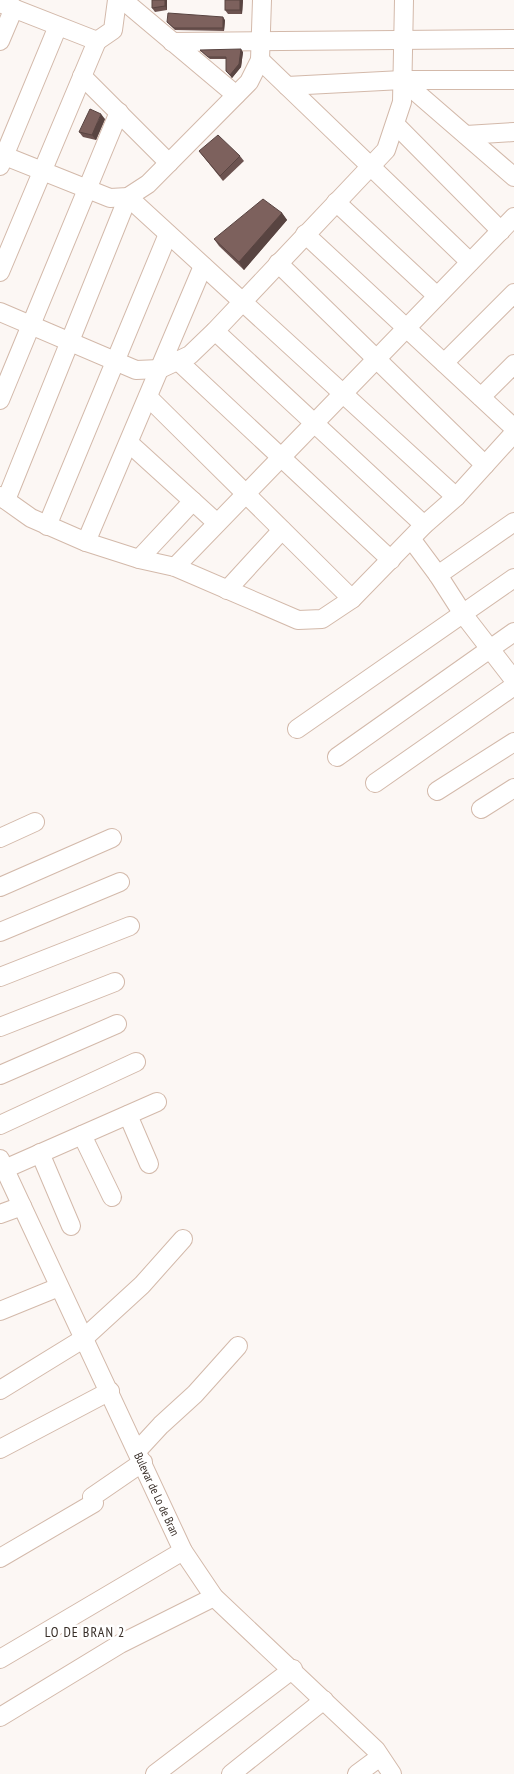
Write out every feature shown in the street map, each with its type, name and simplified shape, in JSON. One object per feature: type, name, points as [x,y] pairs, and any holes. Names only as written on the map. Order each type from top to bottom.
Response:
[{"type":"street","points":[[0,272],[97,41],[113,30],[117,0]]},
{"type":"street","points":[[123,0],[236,95]]},
{"type":"street","points":[[58,26],[1,158],[43,171],[110,198],[128,197],[148,184],[249,82],[260,60],[262,0]]},
{"type":"street","points":[[0,312],[136,370],[160,369],[190,355],[386,150],[396,125],[402,102],[404,0]]},
{"type":"street","points":[[0,41],[7,6],[97,41]]},
{"type":"street","points":[[172,42],[514,39]]},
{"type":"street","points":[[260,60],[470,262]]},
{"type":"street","points":[[82,76],[169,163]]},
{"type":"street","points":[[402,80],[514,177]]},
{"type":"street","points":[[287,86],[402,80],[514,80]]},
{"type":"street","points":[[0,400],[119,112]]},
{"type":"street","points":[[396,125],[501,231]]},
{"type":"street","points":[[466,135],[514,132]]},
{"type":"street","points":[[128,197],[456,497]]},
{"type":"street","points":[[128,197],[70,342],[3,498],[47,526],[86,542],[139,559],[175,567],[298,620],[322,619],[352,599],[412,540],[424,525],[456,497],[514,432]]},
{"type":"street","points":[[336,202],[437,296]]},
{"type":"street","points":[[175,567],[514,217]]},
{"type":"street","points":[[47,526],[168,234]]},
{"type":"street","points":[[306,234],[514,428]]},
{"type":"street","points":[[278,263],[485,465]]},
{"type":"street","points":[[86,542],[203,266]]},
{"type":"street","points":[[444,363],[514,293]]},
{"type":"street","points":[[215,331],[424,525]]},
{"type":"street","points":[[177,360],[391,560]]},
{"type":"street","points":[[481,397],[514,364]]},
{"type":"street","points":[[148,397],[352,599]]},
{"type":"street","points":[[128,443],[218,523]]},
{"type":"street","points":[[139,559],[193,502]]},
{"type":"street","points":[[438,574],[514,522]]},
{"type":"street","points":[[227,590],[282,530]]},
{"type":"street","points":[[412,540],[438,574],[463,614],[514,680]]},
{"type":"street","points":[[297,729],[514,578]]},
{"type":"street","points":[[337,757],[514,632]]},
{"type":"street","points":[[375,784],[514,686]]},
{"type":"street","points":[[437,791],[514,742]]},
{"type":"street","points":[[481,809],[514,788]]},
{"type":"street","points":[[0,838],[35,822]]},
{"type":"street","points":[[0,887],[112,838]]},
{"type":"street","points":[[0,932],[120,882]]},
{"type":"street","points":[[0,977],[130,926]]},
{"type":"street","points":[[0,1028],[115,982]]},
{"type":"street","points":[[0,1075],[117,1024]]},
{"type":"street","points":[[0,1125],[136,1062]]},
{"type":"street","points":[[1,1167],[40,1153],[157,1102]]},
{"type":"street","points":[[128,1115],[149,1164]]},
{"type":"street","points":[[82,1135],[112,1197]]},
{"type":"street","points":[[40,1153],[71,1226]]},
{"type":"street","name":"Bulevar de Lo de Bran","points":[[1,1167],[22,1206],[83,1340],[110,1391],[183,1551],[214,1597],[293,1669],[380,1757],[392,1774]]},
{"type":"street","points":[[0,1214],[22,1206]]},
{"type":"street","points":[[0,1390],[83,1340],[142,1285],[183,1239]]},
{"type":"street","points":[[0,1311],[60,1287]]},
{"type":"street","points":[[0,1558],[94,1503],[92,1497],[140,1456],[161,1425],[195,1394],[238,1346]]},
{"type":"street","points":[[0,1449],[110,1391]]},
{"type":"street","points":[[0,1660],[183,1551]]},
{"type":"street","points":[[0,1717],[120,1644],[214,1597]]},
{"type":"street","points":[[155,1774],[293,1669]]},
{"type":"street","points":[[230,1774],[324,1700]]},
{"type":"street","points":[[357,1774],[380,1757]]},
{"type":"building","points":[[152,0],[165,0],[165,6],[152,8]]},
{"type":"building","points":[[225,0],[240,0],[240,10],[225,10]]},
{"type":"building","points":[[168,13],[223,17],[223,28],[174,28],[167,22]]},
{"type":"building","points":[[241,49],[239,64],[230,75],[226,71],[226,57],[208,57],[200,50]]},
{"type":"building","points":[[90,109],[101,114],[92,135],[79,132]]},
{"type":"building","points":[[218,135],[240,156],[220,176],[199,151]]},
{"type":"building","points":[[263,199],[282,213],[239,262],[214,239]]},
{"type":"district","name":"LO DE BRAN 2","points":[[85,1632]]}]
